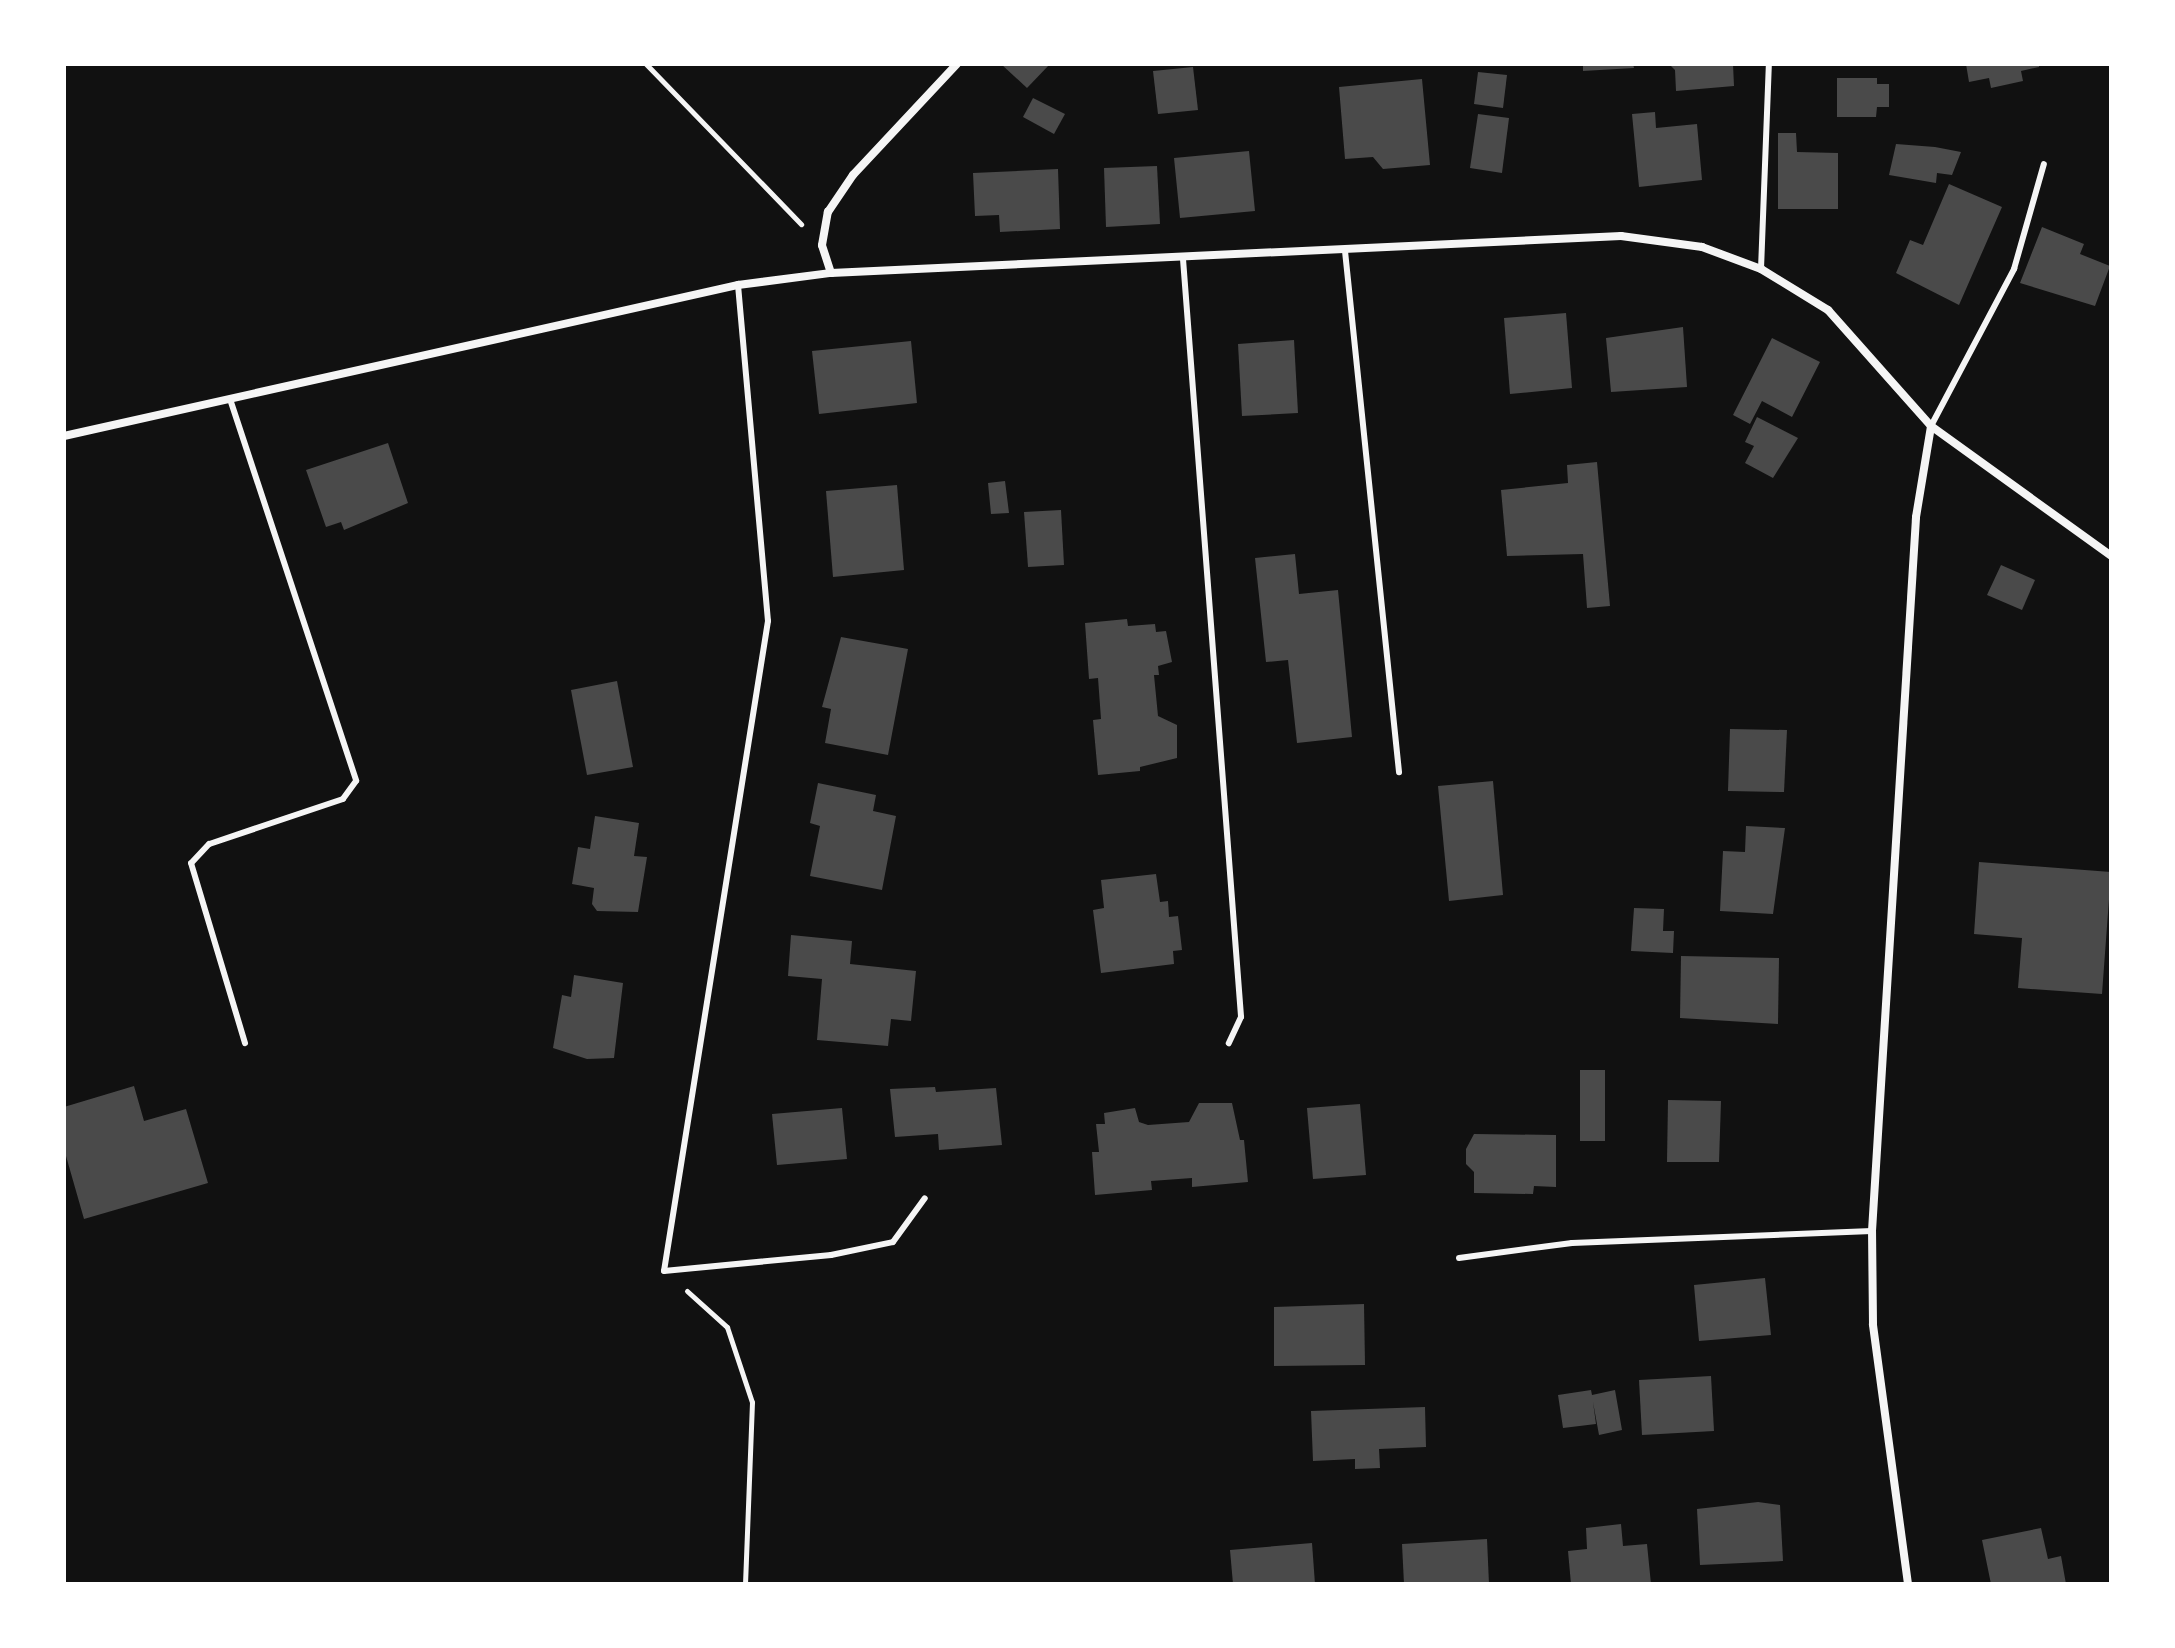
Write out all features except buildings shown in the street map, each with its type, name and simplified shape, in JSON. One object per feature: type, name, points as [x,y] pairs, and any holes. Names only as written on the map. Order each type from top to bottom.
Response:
[{"type":"street","points":[[831,273],[822,245],[828,212],[853,175],[957,64]]},
{"type":"street","points":[[64,436],[738,285],[831,273],[1183,259],[1621,236],[1702,247],[1761,269],[1828,310],[1931,426],[2111,556]]},
{"type":"street","points":[[1908,1584],[1873,1324],[1872,1231],[1916,517],[1931,426]]},
{"type":"lane","points":[[1761,269],[1769,64]]},
{"type":"lane","points":[[1931,426],[2014,269],[2044,164]]},
{"type":"lane","points":[[1345,251],[1399,772]]},
{"type":"lane","points":[[1183,259],[1241,1017],[1229,1043]]},
{"type":"lane","points":[[738,285],[768,621],[664,1271],[831,1255],[893,1242],[925,1198]]},
{"type":"lane","points":[[230,399],[356,781],[343,799],[209,844],[191,863],[245,1043]]},
{"type":"lane","points":[[1459,1258],[1572,1243],[1872,1231]]},
{"type":"path","points":[[646,64],[822,245]]},
{"type":"path","points":[[664,1271],[727,1327],[752,1402],[745,1584]]}]
